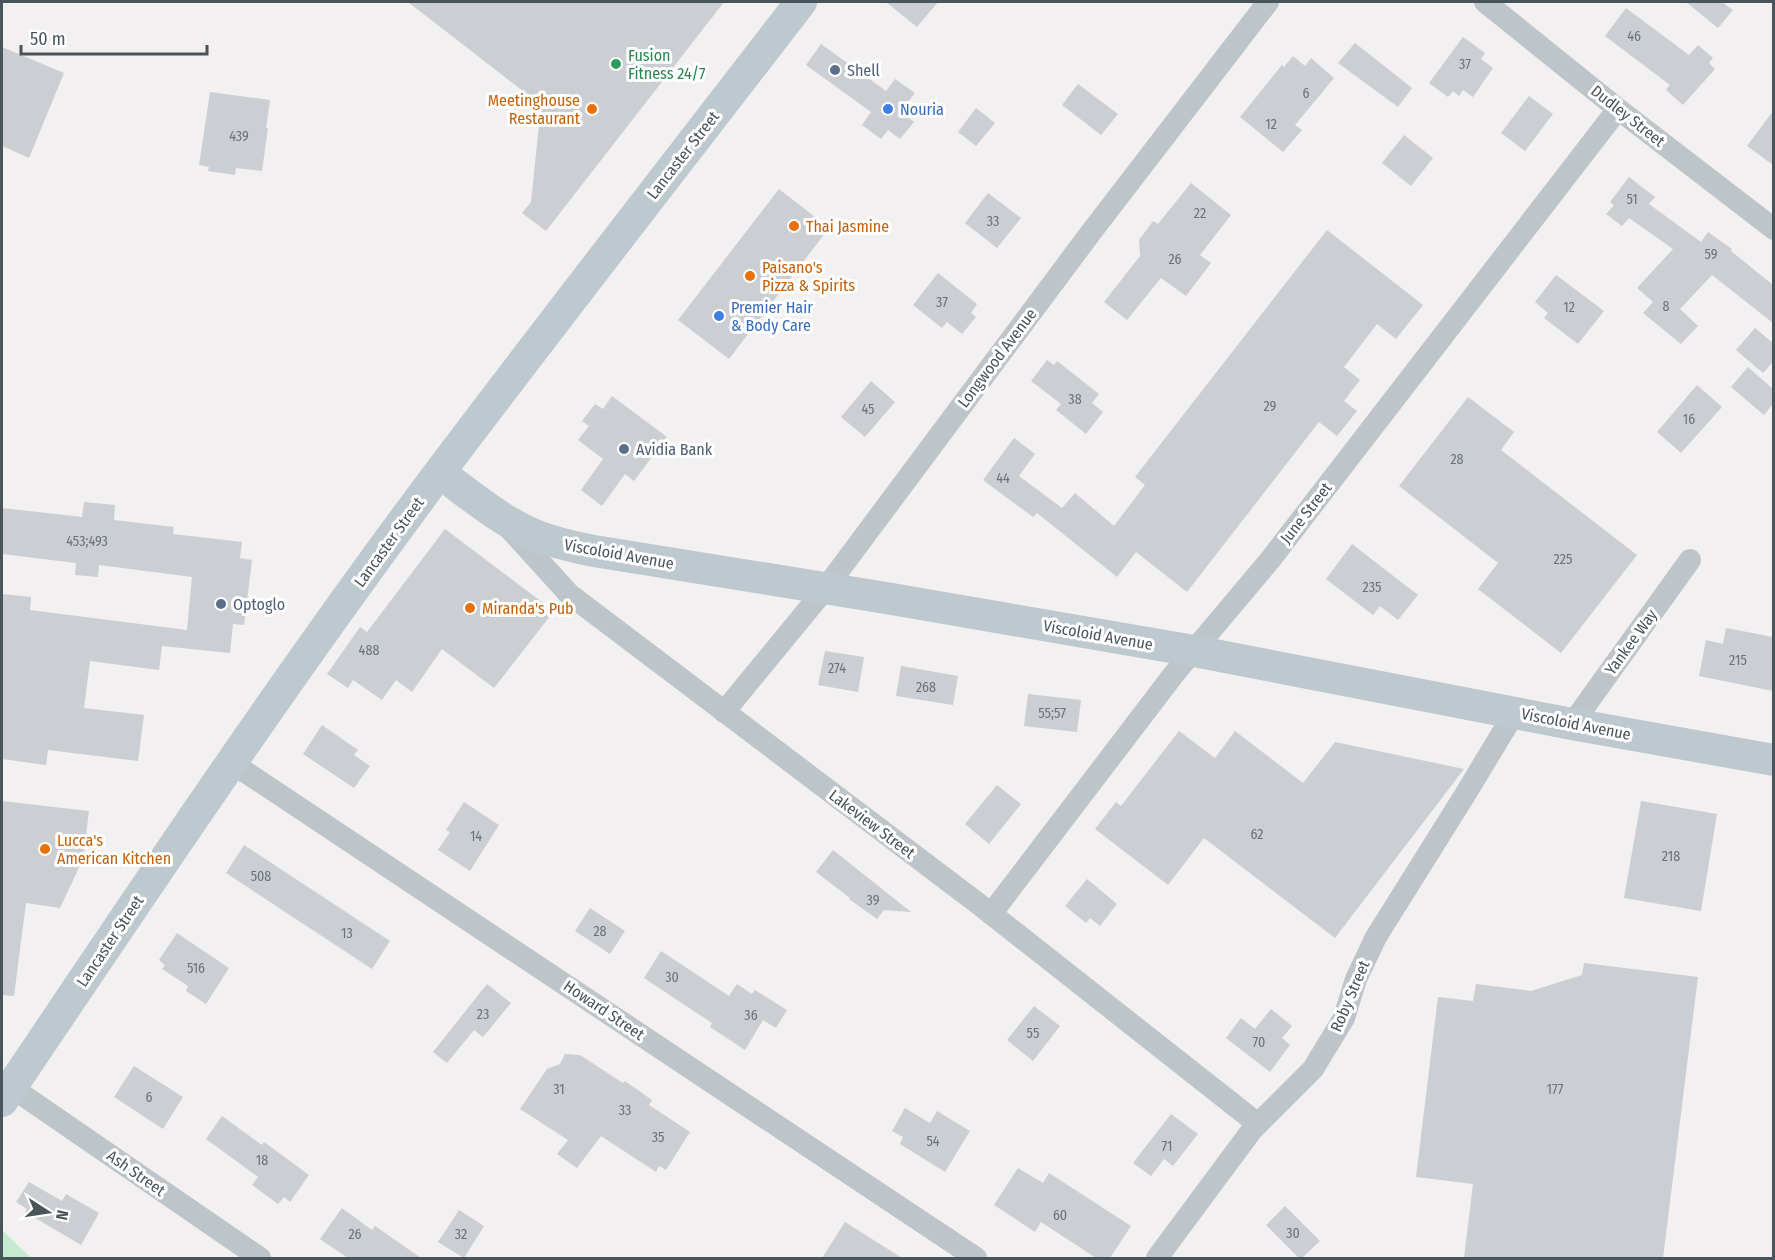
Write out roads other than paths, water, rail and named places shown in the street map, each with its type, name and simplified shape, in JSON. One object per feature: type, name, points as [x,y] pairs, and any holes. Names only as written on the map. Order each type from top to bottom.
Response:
[{"type":"main road","name":"Lancaster Street","points":[[6,1094],[230,764],[440,473],[801,2]]},
{"type":"main road","name":"Viscoloid Avenue","points":[[440,473],[496,514],[531,533],[594,552],[1194,651],[1572,724],[1773,760]]},
{"type":"street","name":"Longwood Avenue","points":[[724,712],[825,589],[1089,235],[1268,2]]},
{"type":"street","name":"Dudley Street","points":[[1485,2],[1773,229]]},
{"type":"street","name":"June Street","points":[[991,914],[1194,651],[1270,560],[1618,109]]},
{"type":"street","name":"Lakeview Street","points":[[496,514],[569,594],[991,914],[1258,1124]]},
{"type":"street","name":"Yankee Way","points":[[1572,724],[1690,560]]},
{"type":"street","name":"Roby Street","points":[[1157,1258],[1258,1124],[1313,1069],[1344,1018],[1356,979],[1376,937],[1515,712]]},
{"type":"street","name":"Howard Street","points":[[230,764],[247,772],[976,1258]]},
{"type":"street","name":"Ash Street","points":[[6,1094],[260,1258]]},
{"type":"place","name":"Fusion Fitness 24/7","points":[[616,64]]},
{"type":"place","name":"Shell","points":[[835,70]]},
{"type":"place","name":"Meetinghouse Restaurant","points":[[592,109]]},
{"type":"place","name":"Nouria","points":[[888,109]]},
{"type":"place","name":"Thai Jasmine","points":[[794,226]]},
{"type":"place","name":"Paisano's Pizza & Spirits","points":[[750,276]]},
{"type":"place","name":"Premier Hair & Body Care","points":[[719,316]]},
{"type":"place","name":"Avidia Bank","points":[[624,449]]},
{"type":"place","name":"Optoglo","points":[[221,604]]},
{"type":"place","name":"Miranda's Pub","points":[[470,608]]},
{"type":"place","name":"Lucca's American Kitchen","points":[[45,849]]}]
